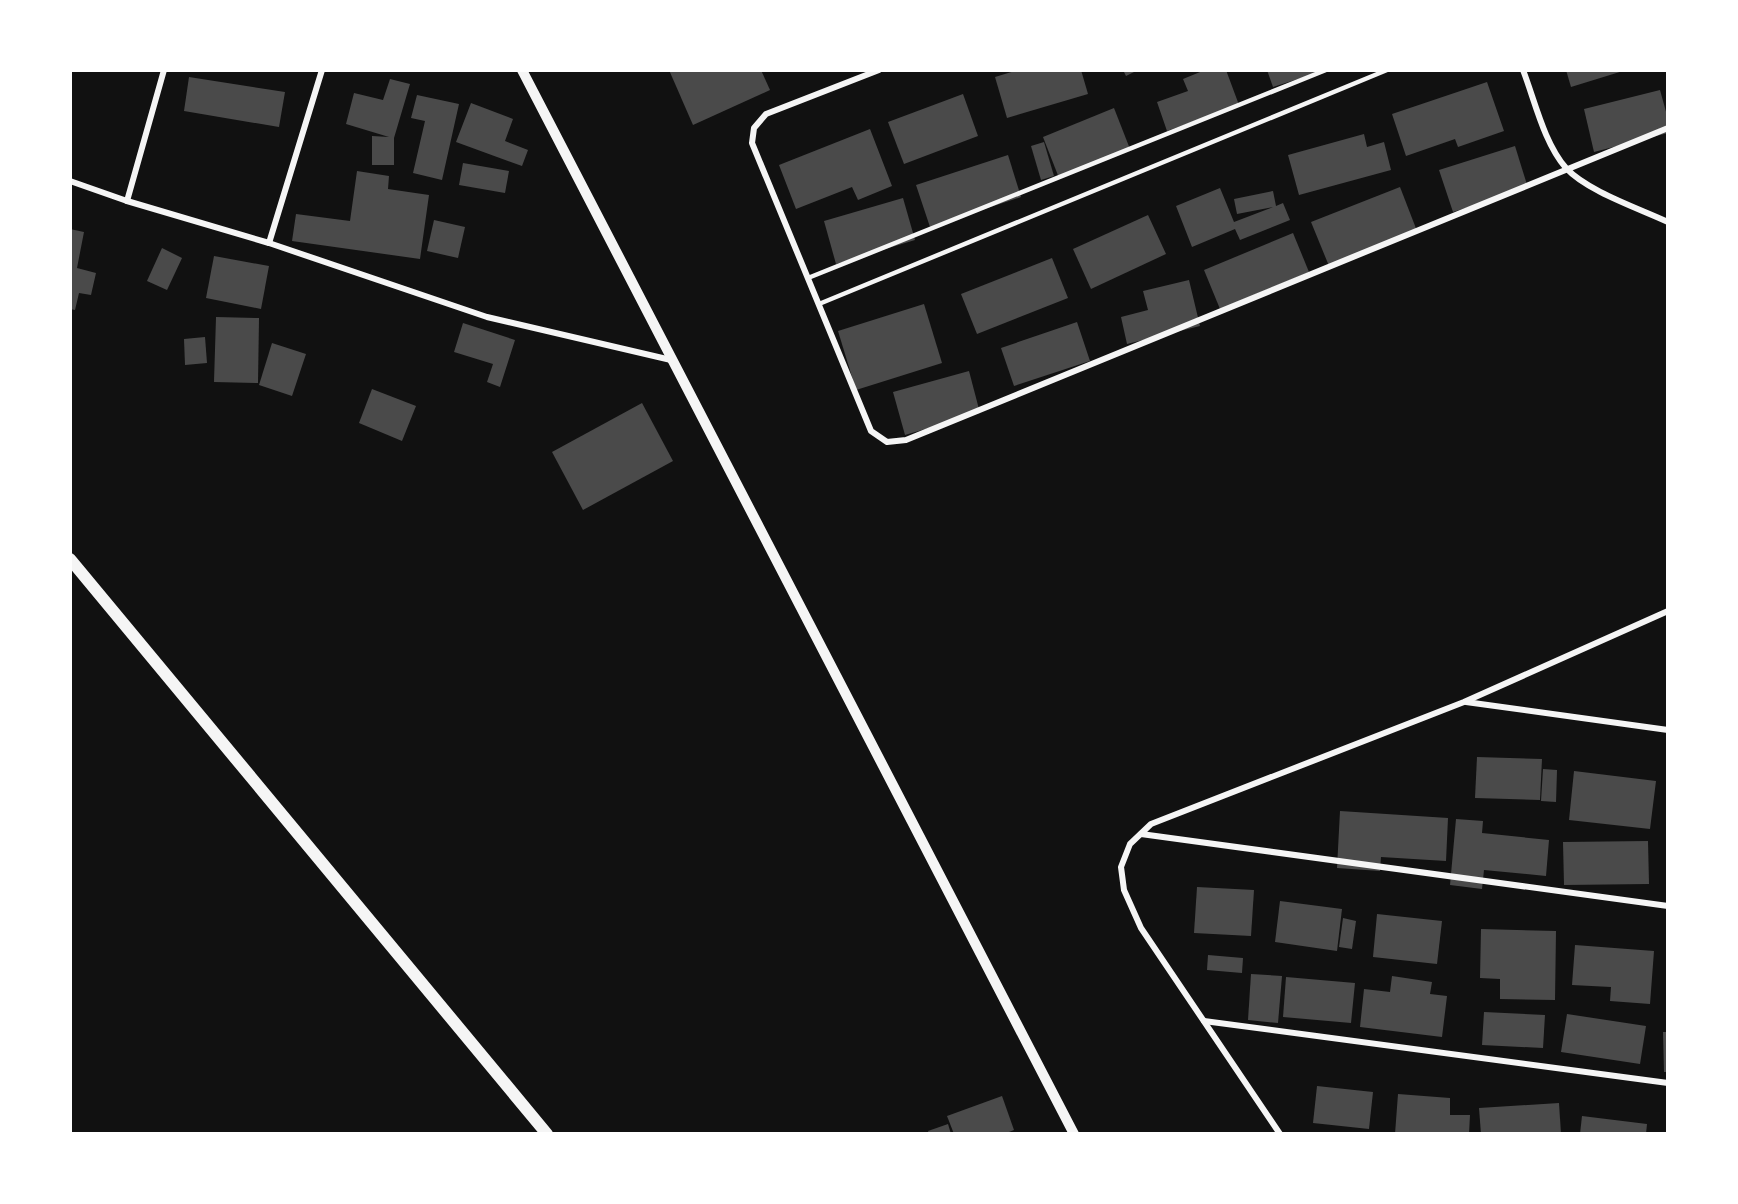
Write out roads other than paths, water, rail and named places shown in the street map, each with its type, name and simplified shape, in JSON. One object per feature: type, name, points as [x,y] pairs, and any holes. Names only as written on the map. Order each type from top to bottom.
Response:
[{"type":"main road","points":[[70,559],[547,1134]]},
{"type":"street","points":[[127,201],[164,70]]},
{"type":"street","points":[[269,243],[322,70]]},
{"type":"street","points":[[522,70],[1074,1134]]},
{"type":"street","points":[[879,70],[766,114],[754,128],[752,143],[871,431],[887,442],[906,440],[1668,128]]},
{"type":"street","points":[[1523,70],[1553,147],[1567,168],[1590,185],[1668,222]]},
{"type":"street","points":[[70,181],[127,201],[269,243],[487,317],[672,360]]},
{"type":"street","points":[[1280,1134],[1141,928],[1124,890],[1121,867],[1130,844],[1151,824],[1464,702],[1668,611]]},
{"type":"street","points":[[1464,702],[1668,730]]},
{"type":"street","points":[[1141,834],[1668,906]]},
{"type":"street","points":[[1204,1021],[1668,1083]]},
{"type":"lane","points":[[808,278],[1326,70]]},
{"type":"lane","points":[[819,304],[1387,70]]}]
